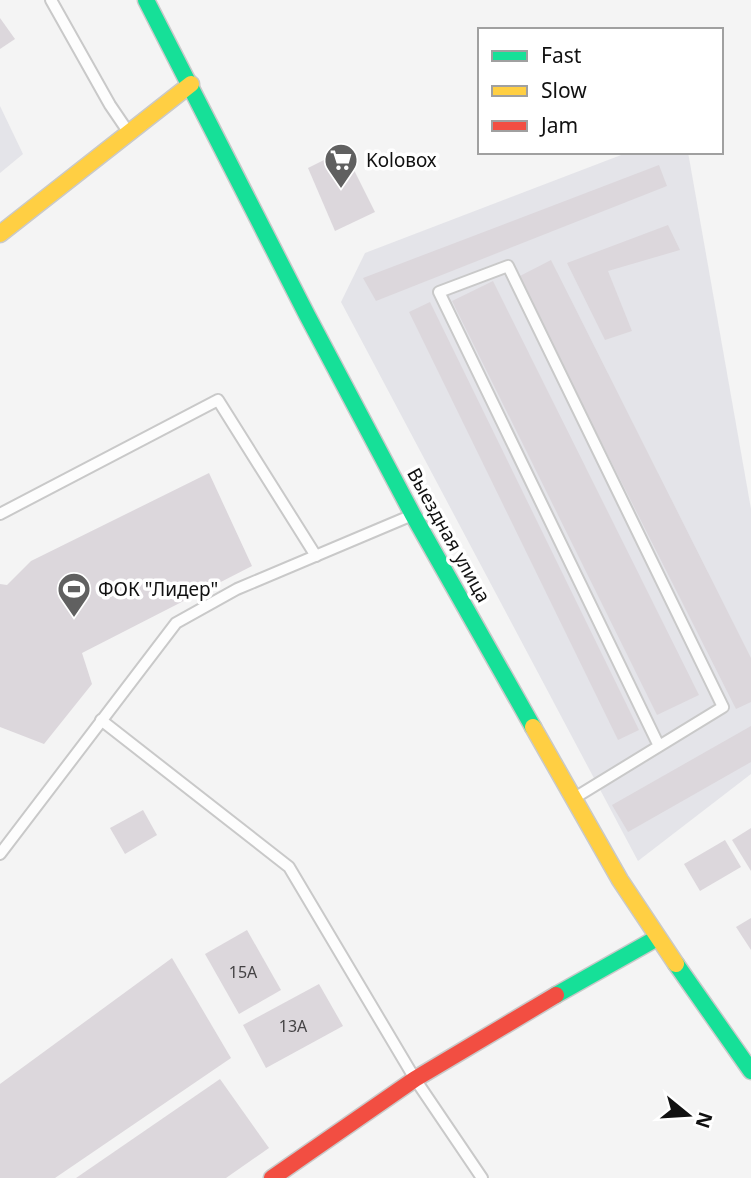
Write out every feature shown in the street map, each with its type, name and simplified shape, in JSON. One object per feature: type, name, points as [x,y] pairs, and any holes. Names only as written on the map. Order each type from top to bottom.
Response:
[{"type":"street","name":"Выездная улица","points":[[146,0],[413,515],[620,880],[657,938],[751,1071]]},
{"type":"street","points":[[0,234],[191,85]]},
{"type":"street","points":[[272,1178],[415,1079],[516,1017],[657,938]]},
{"type":"lane","points":[[51,0],[110,105],[129,133]]},
{"type":"lane","points":[[574,799],[723,707],[508,266],[439,292],[659,746]]},
{"type":"lane","points":[[0,514],[218,400],[316,556]]},
{"type":"lane","points":[[0,854],[176,624],[237,589],[413,515]]},
{"type":"lane","points":[[101,720],[289,867],[415,1079],[482,1178]]},
{"type":"shaded area","points":[[0,106],[23,154],[0,173]]},
{"type":"shaded area","points":[[624,154],[688,154],[751,509],[751,774],[638,861],[341,302],[365,253]]},
{"type":"building","points":[[0,18],[15,39],[0,49]]},
{"type":"building","name":"Kоlовох","points":[[344,150],[375,212],[335,231],[308,168]]},
{"type":"building","points":[[659,165],[667,186],[376,301],[363,278]]},
{"type":"building","points":[[668,225],[680,250],[608,271],[632,331],[605,340],[567,263]]},
{"type":"building","points":[[551,260],[751,658],[751,702],[736,709],[518,277]]},
{"type":"building","points":[[493,281],[699,695],[657,715],[452,301]]},
{"type":"building","points":[[430,302],[639,730],[618,740],[409,312]]},
{"type":"building","name":"ФОК \"Лидер\"","points":[[209,473],[252,566],[82,653],[92,684],[44,744],[0,727],[0,584],[7,585],[31,561]]},
{"type":"building","points":[[751,726],[751,762],[628,832],[612,805]]},
{"type":"building","points":[[143,810],[157,835],[125,854],[110,828]]},
{"type":"building","points":[[751,828],[751,871],[732,840]]},
{"type":"building","points":[[725,840],[741,867],[700,891],[684,864]]},
{"type":"building","points":[[751,918],[751,950],[736,927]]},
{"type":"building","points":[[247,930],[281,990],[239,1014],[205,954]]},
{"type":"building","points":[[172,958],[231,1058],[55,1178],[0,1178],[0,1084]]},
{"type":"building","points":[[319,984],[343,1026],[266,1068],[243,1025]]},
{"type":"building","points":[[220,1079],[269,1148],[226,1178],[76,1178]]},
{"type":"traffic: fast","points":[[146,0],[413,515],[533,727]]},
{"type":"traffic: fast","points":[[556,995],[657,938]]},
{"type":"traffic: fast","points":[[676,964],[751,1071]]},
{"type":"traffic: slow","points":[[0,234],[191,84]]},
{"type":"traffic: slow","points":[[533,727],[620,880],[676,964]]},
{"type":"traffic: jam","points":[[272,1178],[415,1079],[556,995]]},
{"type":"place","name":"Kоlовох","points":[[341,190]]},
{"type":"place","name":"ФОК \"Лидер\"","points":[[74,619]]}]
